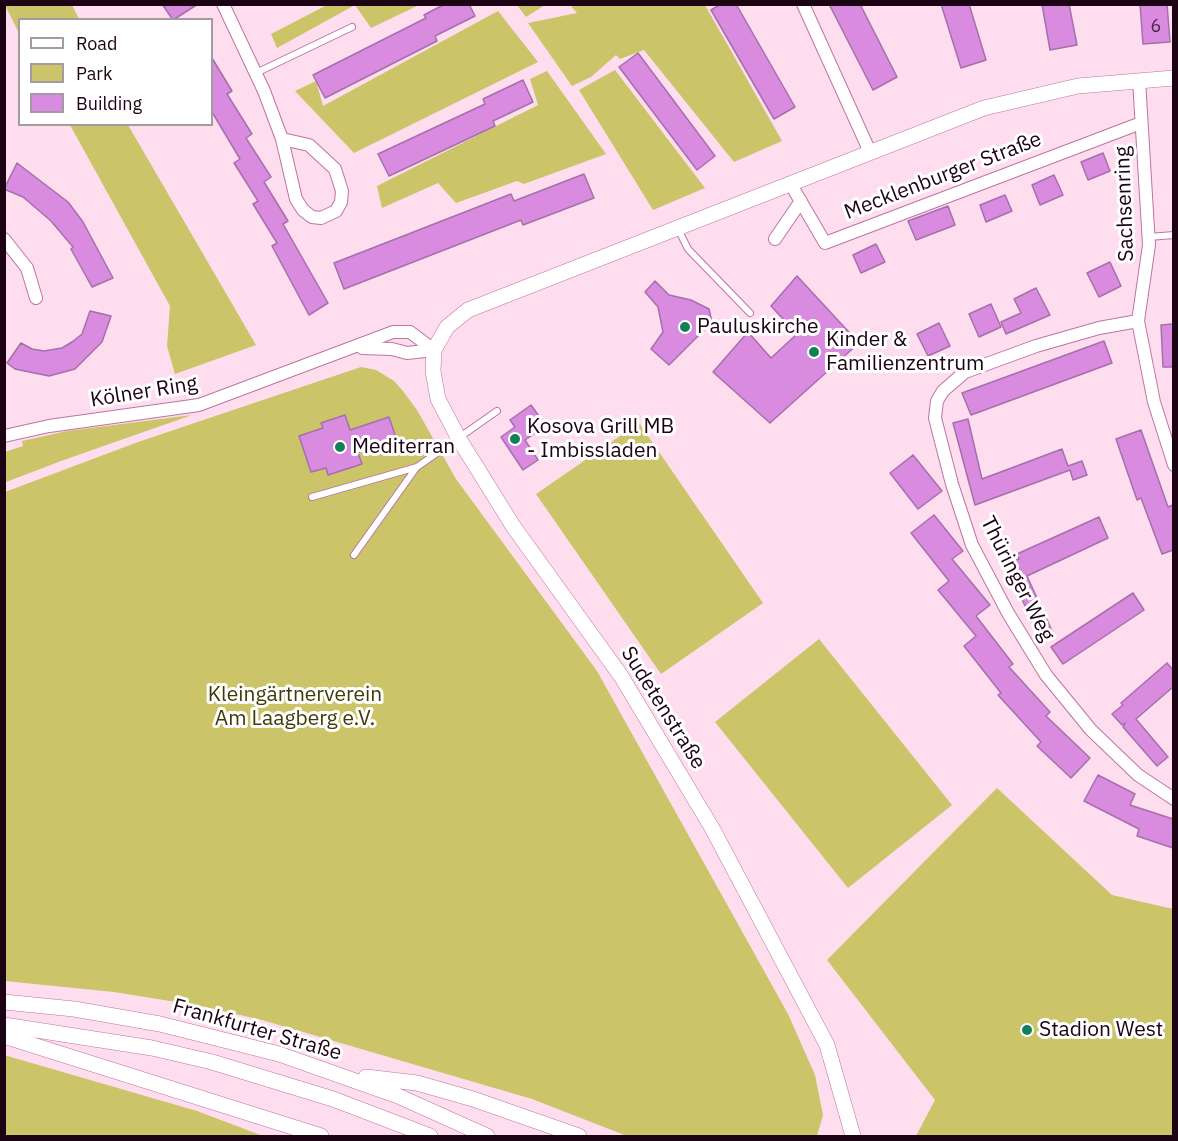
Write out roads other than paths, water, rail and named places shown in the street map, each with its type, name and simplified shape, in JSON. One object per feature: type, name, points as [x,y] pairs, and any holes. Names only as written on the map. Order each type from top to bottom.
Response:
[{"type":"street","points":[[223,4],[282,139],[296,199],[303,210],[312,217],[321,218],[336,211],[341,202],[342,192],[335,169],[309,145],[282,139]]},
{"type":"street","points":[[802,4],[870,152]]},
{"type":"street","points":[[434,350],[447,327],[468,310],[984,108],[1026,96],[1078,87],[1173,78]]},
{"type":"street","name":"Sachsenring","points":[[1139,80],[1148,237],[1147,270],[1138,321],[1154,402],[1173,465]]},
{"type":"street","name":"Mecklenburger Straße","points":[[790,183],[825,243],[1141,123]]},
{"type":"street","points":[[775,239],[801,201]]},
{"type":"street","points":[[4,239],[27,268],[36,298]]},
{"type":"street","name":"Thüringer Weg","points":[[1138,321],[1099,328],[1036,346],[965,372],[943,391],[937,401],[935,418],[952,484],[972,545],[1024,640],[1046,675],[1091,730],[1138,775],[1173,799]]},
{"type":"street","name":"Kölner Ring","points":[[4,436],[49,426],[199,405],[393,332],[410,332],[434,350]]},
{"type":"street","name":"Kölner Ring","points":[[355,348],[392,349],[407,354],[434,350]]},
{"type":"street","name":"Sudetenstraße","points":[[434,350],[433,371],[438,399],[459,439],[513,526],[621,676],[701,809],[827,1045],[853,1137]]},
{"type":"street","name":"Frankfurter Straße","points":[[4,1002],[74,1009],[160,1024],[269,1052],[398,1096],[487,1137]]},
{"type":"street","name":"Frankfurter Straße","points":[[4,1025],[152,1048],[212,1062],[333,1099],[430,1137]]},
{"type":"street","points":[[4,1036],[321,1137]]},
{"type":"street","points":[[341,1075],[417,1083],[473,1099],[579,1137]]},
{"type":"street","points":[[840,1137],[843,1101]]},
{"type":"lane","points":[[255,73],[352,27]]},
{"type":"lane","points":[[678,228],[688,249],[750,313]]},
{"type":"lane","points":[[1148,237],[1173,235]]},
{"type":"lane","points":[[312,497],[417,467],[497,411]]},
{"type":"lane","points":[[354,555],[417,467]]},
{"type":"place","name":"Pauluskirche","points":[[685,327]]},
{"type":"place","name":"Kinder & Familienzentrum","points":[[814,352]]},
{"type":"place","name":"Kosova Grill MB - Imbissladen","points":[[515,439]]},
{"type":"place","name":"Mediterran","points":[[340,447]]},
{"type":"place","name":"Stadion West","points":[[1027,1030]]},
{"type":"park label","name":"Kleingärtnerverein Am Laagberg e.V.","points":[[295,707]]}]
